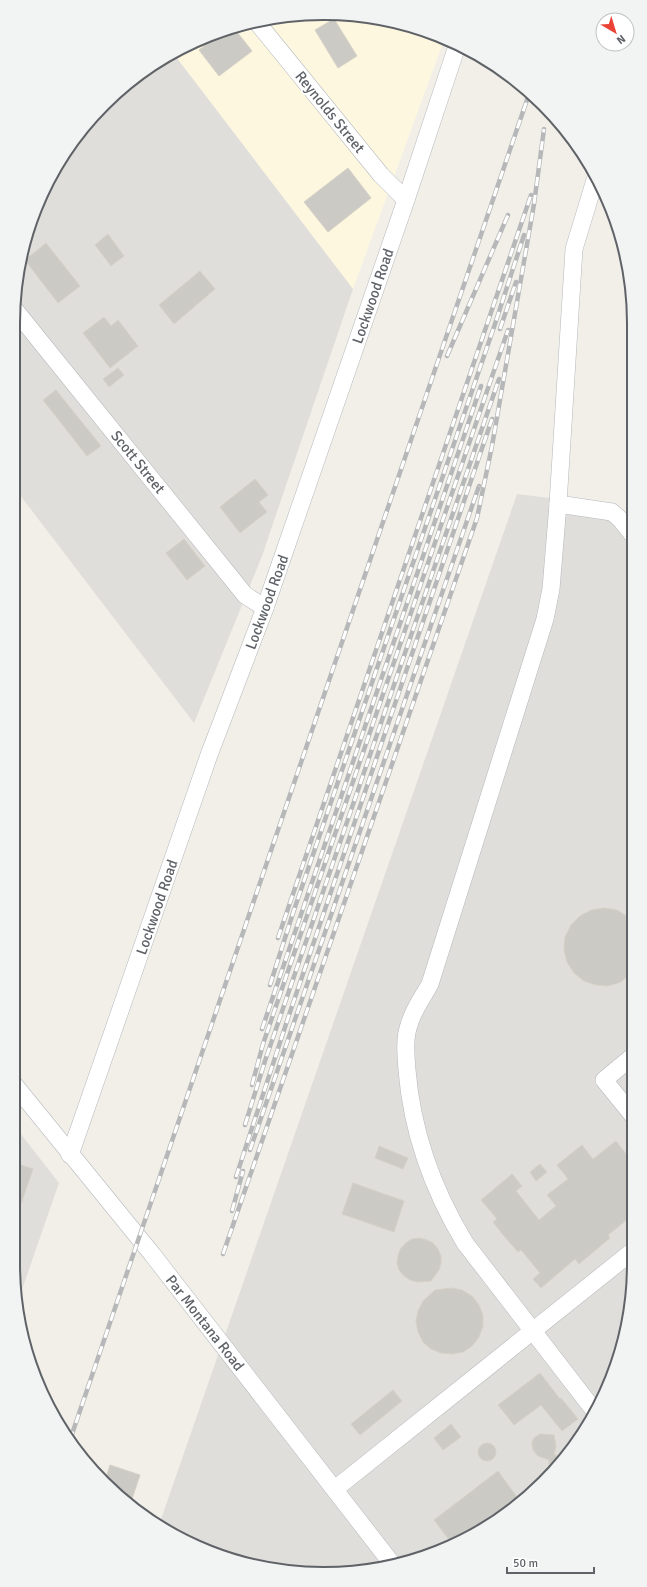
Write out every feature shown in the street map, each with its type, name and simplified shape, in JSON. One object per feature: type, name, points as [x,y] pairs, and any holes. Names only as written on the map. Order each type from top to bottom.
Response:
[{"type":"street","name":"Reynolds Street","points":[[260,27],[381,175],[406,200]]},
{"type":"street","name":"Lockwood Road","points":[[70,1155],[209,755],[265,608],[406,200],[456,50]]},
{"type":"street","points":[[591,1406],[465,1243],[450,1218],[438,1193],[413,1118],[405,1050],[409,1025],[430,984],[545,619],[551,589],[558,504],[574,248],[594,185]]},
{"type":"street","name":"Scott Street","points":[[20,317],[245,595],[265,608]]},
{"type":"street","points":[[558,504],[612,512],[627,528]]},
{"type":"street","points":[[627,1061],[604,1080],[627,1108]]},
{"type":"street","name":"Par Montana Road","points":[[20,1092],[152,1254],[389,1560]]},
{"type":"street","points":[[335,1489],[627,1256]]},
{"type":"shaded area","points":[[304,21],[343,21],[383,26],[402,30],[442,44],[353,289],[177,58],[207,43],[245,30]]},
{"type":"shaded area","points":[[177,58],[353,289],[262,556],[194,723],[20,495],[21,304],[26,264],[36,226],[51,189],[71,155],[95,123],[123,95],[155,71]]},
{"type":"shaded area","points":[[517,494],[566,500],[627,525],[627,1264],[624,1303],[617,1342],[596,1398],[576,1432],[552,1464],[524,1492],[492,1516],[458,1536],[402,1557],[363,1564],[324,1567],[264,1561],[245,1557],[207,1544],[189,1536],[161,1519]]},
{"type":"shaded area","points":[[20,1133],[59,1183],[22,1290],[20,1264]]},
{"type":"building","points":[[332,20],[335,21],[357,56],[338,68],[315,30]]},
{"type":"building","points":[[237,32],[252,51],[219,76],[199,50],[209,42]]},
{"type":"building","points":[[348,168],[371,198],[328,232],[304,202]]},
{"type":"building","points":[[108,234],[124,256],[111,266],[95,245]]},
{"type":"building","points":[[46,243],[80,286],[58,303],[26,262],[27,258]]},
{"type":"building","points":[[200,271],[215,289],[174,324],[159,305]]},
{"type":"building","points":[[104,317],[111,326],[118,320],[138,346],[110,368],[83,333]]},
{"type":"building","points":[[118,368],[124,375],[109,387],[103,379]]},
{"type":"building","points":[[56,390],[101,446],[87,456],[43,400]]},
{"type":"building","points":[[255,479],[268,495],[259,502],[267,512],[240,533],[220,507]]},
{"type":"building","points":[[184,539],[205,566],[187,580],[166,553]]},
{"type":"building","points":[[604,908],[617,910],[627,916],[627,976],[621,982],[608,986],[596,985],[584,981],[574,973],[567,962],[564,950],[565,937],[571,925],[580,916],[591,910]]},
{"type":"building","points":[[616,1141],[627,1155],[627,1220],[608,1235],[610,1238],[579,1264],[575,1259],[541,1288],[533,1279],[540,1273],[521,1250],[518,1252],[504,1236],[493,1222],[497,1219],[481,1200],[512,1174],[522,1186],[516,1191],[539,1220],[556,1206],[547,1195],[568,1179],[557,1165],[582,1145],[593,1159]]},
{"type":"building","points":[[379,1146],[408,1158],[403,1169],[375,1158]]},
{"type":"building","points":[[20,1164],[33,1169],[20,1207]]},
{"type":"building","points":[[540,1164],[547,1172],[536,1181],[530,1172]]},
{"type":"building","points":[[353,1183],[404,1201],[394,1232],[342,1214]]},
{"type":"building","points":[[420,1238],[433,1243],[441,1256],[439,1270],[431,1281],[417,1282],[410,1280],[399,1270],[397,1263],[401,1248],[412,1239]]},
{"type":"building","points":[[452,1288],[462,1290],[472,1296],[479,1305],[483,1315],[483,1326],[479,1337],[472,1346],[463,1352],[452,1354],[441,1353],[431,1349],[423,1342],[418,1332],[416,1321],[418,1311],[423,1301],[435,1290]]},
{"type":"building","points":[[540,1373],[578,1419],[562,1431],[541,1405],[514,1425],[498,1405]]},
{"type":"building","points":[[393,1390],[402,1401],[360,1435],[351,1424]]},
{"type":"building","points":[[451,1424],[461,1437],[443,1450],[434,1438]]},
{"type":"building","points":[[540,1434],[554,1435],[556,1446],[554,1455],[558,1455],[549,1467],[549,1460],[538,1456],[533,1450],[532,1442],[534,1438]]},
{"type":"building","points":[[487,1443],[493,1446],[496,1452],[493,1458],[487,1461],[481,1458],[478,1452],[481,1446]]},
{"type":"building","points":[[110,1465],[140,1475],[132,1499],[123,1492],[107,1476]]},
{"type":"building","points":[[498,1471],[517,1497],[492,1516],[449,1540],[434,1520]]},
{"type":"railway","points":[[72,1434],[527,98]]},
{"type":"railway","points":[[223,1254],[477,518],[492,446],[534,204],[544,129]]},
{"type":"railway","points":[[278,938],[531,195]]},
{"type":"railway","points":[[447,356],[508,215]]},
{"type":"railway","points":[[270,985],[293,913],[495,324],[524,235]]},
{"type":"railway","points":[[500,329],[516,282]]},
{"type":"railway","points":[[252,1085],[263,1044],[508,330]]},
{"type":"railway","points":[[245,1125],[265,1061],[499,379]]},
{"type":"railway","points":[[262,1029],[481,386]]},
{"type":"railway","points":[[236,1177],[288,1018],[492,419]]},
{"type":"railway","points":[[250,1150],[479,486]]},
{"type":"railway","points":[[232,1211],[243,1171]]}]
